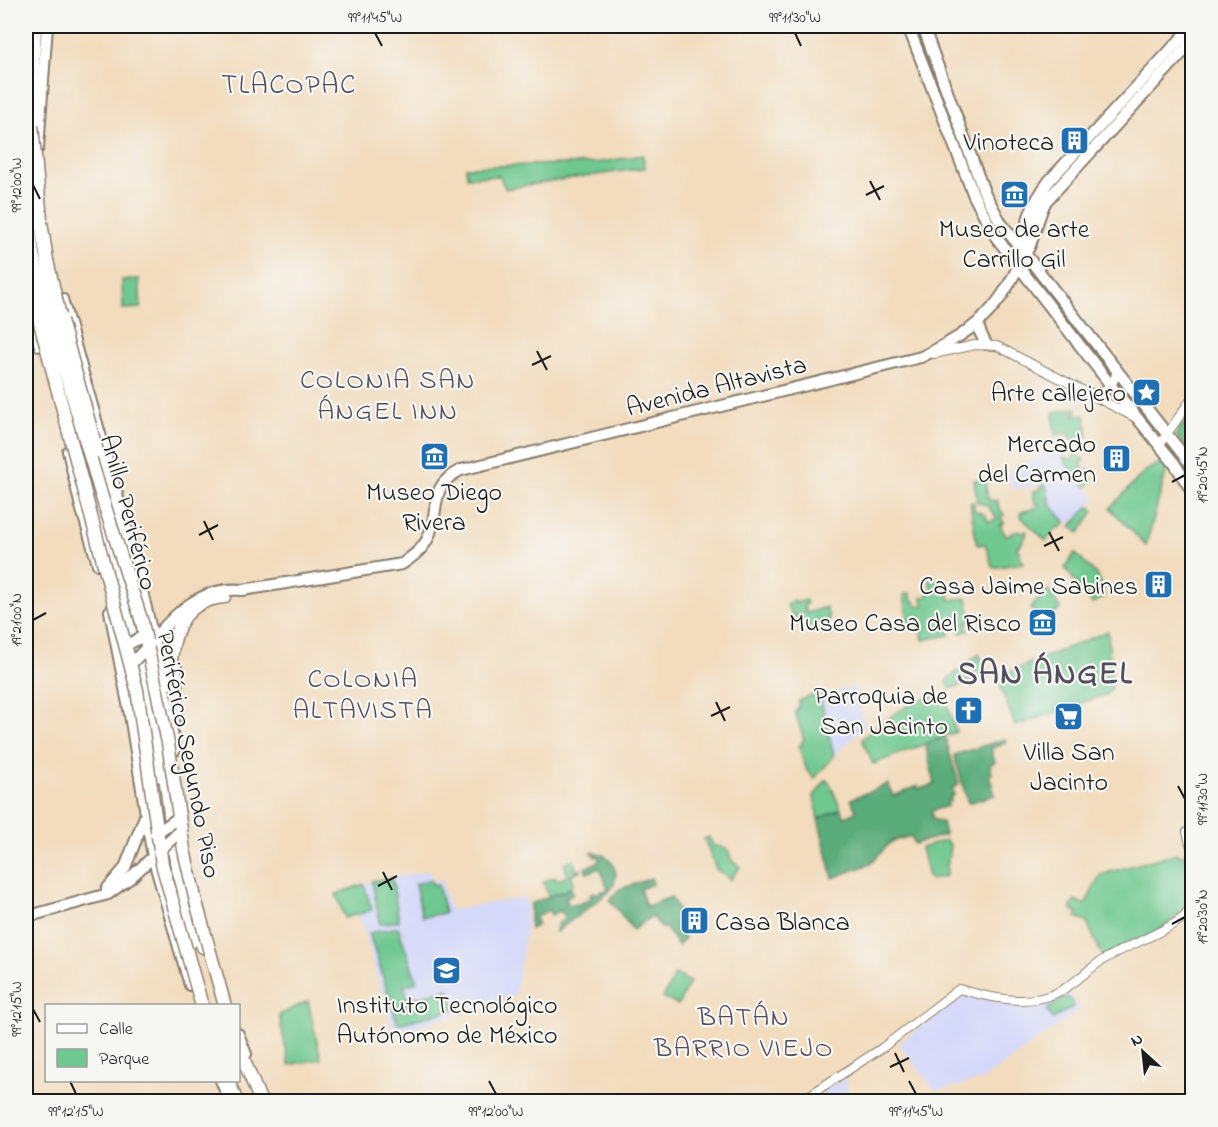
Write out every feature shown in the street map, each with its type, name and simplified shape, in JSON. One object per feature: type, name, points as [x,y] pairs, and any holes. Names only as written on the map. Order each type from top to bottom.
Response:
[{"type":"highway","points":[[26,26],[26,41]]},
{"type":"highway","points":[[36,26],[34,125],[46,260],[97,452],[129,557]]},
{"type":"highway","points":[[34,125],[45,26]]},
{"type":"highway","name":"Anillo Periférico","points":[[34,125],[28,170],[41,260],[154,688],[176,862],[220,1004]]},
{"type":"highway","name":"Periférico Segundo Piso","points":[[26,200],[33,255],[48,312],[94,472],[142,622],[168,743],[184,850],[196,902],[227,1004]]},
{"type":"highway","name":"Anillo Periférico","points":[[26,233],[27,251],[44,318],[145,690],[170,863],[202,1004]]},
{"type":"highway","points":[[41,260],[50,245]]},
{"type":"highway","name":"Periférico Segundo Piso","points":[[26,270],[137,690],[162,864],[202,1004]]},
{"type":"highway","points":[[68,367],[83,374]]},
{"type":"highway","points":[[87,526],[102,547]]},
{"type":"highway","points":[[162,676],[181,623],[197,605],[213,598],[224,597]]},
{"type":"highway","points":[[198,926],[201,940]]},
{"type":"highway","points":[[240,1050],[264,1101]]},
{"type":"highway","points":[[240,1066],[254,1101]]},
{"type":"highway","points":[[229,1082],[237,1101]]},
{"type":"highway","points":[[235,1082],[242,1101]]},
{"type":"main road","points":[[908,26],[974,196],[996,237],[1160,444],[1182,473],[1192,491]]},
{"type":"main road","points":[[923,26],[984,192],[1001,223],[1192,466]]},
{"type":"main road","points":[[921,357],[946,345],[978,323],[1003,296],[1019,268],[1024,253],[1030,247],[1039,214],[1046,201],[1087,148],[1186,44],[1192,27]]},
{"type":"main road","points":[[34,125],[50,245],[58,285],[132,548],[149,633],[162,676],[171,726],[181,831],[227,1004]]},
{"type":"main road","points":[[26,294],[87,526],[122,646],[126,669],[125,687],[146,816],[160,882],[202,1004]]},
{"type":"main road","points":[[978,323],[986,344]]},
{"type":"main road","name":"Avenida Altavista","points":[[243,590],[402,564],[428,539],[442,484],[447,478],[461,470],[921,357]]},
{"type":"main road","points":[[122,646],[174,618],[200,597],[219,591],[243,590]]},
{"type":"main road","points":[[171,726],[177,712],[176,660],[180,638],[195,614],[209,603],[243,590]]},
{"type":"main road","points":[[126,669],[149,633],[174,618]]},
{"type":"main road","points":[[125,687],[134,676],[148,668],[162,676]]},
{"type":"main road","points":[[96,898],[114,882],[125,868],[146,816]]},
{"type":"main road","points":[[152,836],[179,818]]},
{"type":"main road","points":[[26,917],[108,894],[130,878],[181,831]]},
{"type":"main road","points":[[130,878],[144,876],[160,882]]},
{"type":"main road","points":[[240,1039],[264,1101]]},
{"type":"main road","points":[[222,1082],[230,1101]]},
{"type":"street","points":[[986,344],[997,346],[1138,418]]},
{"type":"street","name":"Avenida Altavista","points":[[921,357],[986,344]]},
{"type":"street","points":[[1089,393],[1100,393],[1111,385],[1116,376],[1116,369]]},
{"type":"street","points":[[1160,444],[1192,398]]},
{"type":"street","points":[[1190,831],[1192,851]]},
{"type":"street","points":[[799,1101],[882,1048],[958,989],[1004,999],[1030,1000],[1050,996],[1062,991],[1103,960],[1177,922],[1185,916],[1192,904]]},
{"type":"shaded area","points":[[1059,449],[1067,465],[1096,498],[1072,524],[1069,520],[1066,523],[1050,504],[1046,485],[1012,489],[1007,471]]},
{"type":"shaded area","points":[[854,687],[865,726],[834,756],[819,694]]},
{"type":"shaded area","name":"Instituto Tecnológico Autónomo de México","points":[[430,871],[432,881],[441,879],[450,910],[526,897],[527,924],[515,996],[394,1033],[359,914],[345,918],[336,894],[372,881]]},
{"type":"shaded area","points":[[1069,993],[1080,1010],[982,1080],[936,1091],[898,1043],[963,996],[1028,1006],[1055,1000]]},
{"type":"shaded area","points":[[846,1077],[849,1101],[807,1101],[825,1090]]},
{"type":"green space","points":[[643,155],[645,168],[505,189],[500,176],[467,177],[466,167],[595,163]]},
{"type":"green space","points":[[139,279],[141,308],[123,309],[122,280]]},
{"type":"green space","points":[[1077,409],[1075,415],[1085,415],[1088,436],[1074,442],[1068,433],[1055,435],[1053,412]]},
{"type":"green space","points":[[1187,418],[1192,432],[1192,456],[1176,435]]},
{"type":"green space","points":[[1074,454],[1084,459],[1081,464],[1085,471],[1091,469],[1088,473],[1093,481],[1086,487],[1063,457],[1072,460]]},
{"type":"green space","points":[[1158,464],[1163,464],[1167,469],[1146,546],[1110,508],[1145,471]]},
{"type":"green space","points":[[985,479],[988,500],[998,501],[998,506],[1004,515],[1001,518],[1004,523],[1000,525],[1006,536],[1020,530],[1021,533],[1026,531],[1027,534],[1021,544],[1017,546],[1023,563],[993,568],[985,544],[977,545],[970,503],[974,502],[974,510],[984,514],[989,522],[997,518],[988,506],[977,502],[974,480]]},
{"type":"green space","points":[[1046,485],[1050,504],[1066,523],[1058,527],[1046,541],[1020,516],[1021,512],[1039,507],[1039,504],[1035,504],[1033,491],[1041,490],[1041,486]]},
{"type":"green space","points":[[1089,506],[1094,511],[1079,533],[1071,526]]},
{"type":"green space","points":[[1075,553],[1097,575],[1104,588],[1101,591],[1105,596],[1092,604],[1065,568]]},
{"type":"green space","points":[[929,579],[946,579],[950,600],[967,598],[972,621],[966,623],[968,631],[961,633],[958,618],[948,620],[950,635],[923,640],[921,627],[909,629],[904,594],[910,593],[916,606],[923,605],[922,597],[929,596],[928,592],[932,591]]},
{"type":"green space","points":[[1048,590],[1061,609],[1041,620],[1030,608]]},
{"type":"green space","points":[[794,600],[795,603],[806,600],[807,604],[804,605],[806,613],[826,607],[830,621],[801,630],[795,615],[792,616],[787,605]]},
{"type":"green space","points":[[1108,631],[1112,688],[1107,694],[1015,726],[997,677]]},
{"type":"green space","points":[[979,654],[990,675],[950,689],[946,681]]},
{"type":"green space","points":[[819,692],[834,756],[815,778],[807,771],[799,746],[804,740],[795,712],[799,707],[799,701]]},
{"type":"green space","points":[[945,697],[956,732],[873,764],[862,739],[911,704],[926,698]]},
{"type":"green space","points":[[945,737],[959,784],[952,789],[954,795],[950,797],[951,801],[947,802],[948,806],[931,811],[933,819],[942,822],[945,835],[914,844],[911,836],[891,842],[870,864],[833,878],[818,819],[841,809],[845,817],[856,812],[851,799],[888,784],[893,796],[918,786],[919,789],[935,784],[925,744]]},
{"type":"green space","points":[[1005,739],[1006,743],[991,749],[995,762],[990,764],[992,774],[989,775],[995,795],[968,803],[954,755]]},
{"type":"green space","points":[[826,780],[841,809],[818,819],[814,796]]},
{"type":"green space","points":[[709,837],[714,847],[718,846],[728,850],[732,861],[740,867],[730,880],[716,869],[704,839]]},
{"type":"green space","points":[[945,840],[950,845],[946,876],[931,880],[921,848]]},
{"type":"green space","points":[[592,852],[604,855],[613,864],[616,874],[614,885],[609,892],[556,932],[557,924],[566,918],[559,911],[551,915],[549,910],[535,917],[538,925],[530,929],[530,904],[571,888],[573,894],[566,897],[568,905],[576,903],[577,905],[591,898],[590,894],[608,889],[600,868],[587,873],[585,868],[600,861],[598,856],[595,857]]},
{"type":"green space","points":[[1176,853],[1178,856],[1185,854],[1192,873],[1191,892],[1185,906],[1162,928],[1103,957],[1086,921],[1076,917],[1078,913],[1070,909],[1075,900],[1085,905],[1100,875]]},
{"type":"green space","points":[[573,859],[576,867],[574,871],[581,870],[571,875],[574,882],[571,888],[549,897],[543,882],[555,877],[557,880],[568,876],[564,863]]},
{"type":"green space","points":[[392,878],[399,921],[380,924],[372,881]]},
{"type":"green space","points":[[651,878],[653,884],[640,889],[646,906],[671,897],[688,927],[682,931],[685,938],[678,946],[665,927],[662,929],[652,916],[633,930],[610,900],[618,890]]},
{"type":"green space","points":[[431,880],[433,885],[438,885],[445,913],[422,917],[415,884]]},
{"type":"green space","points":[[364,884],[372,910],[345,918],[336,894]]},
{"type":"green space","points":[[398,927],[417,982],[404,986],[408,999],[449,989],[455,1009],[398,1024],[369,933]]},
{"type":"green space","points":[[675,974],[690,982],[678,1005],[663,998]]},
{"type":"green space","points":[[1065,997],[1073,1003],[1073,1007],[1053,1019],[1048,1009]]},
{"type":"green space","points":[[308,1001],[321,1059],[289,1065],[279,1015]]},
{"type":"place","name":"Vinoteca","points":[[1075,141]]},
{"type":"place","name":"Museo de arte Carrillo Gil","points":[[1014,194]]},
{"type":"place","name":"Arte callejero","points":[[1147,392]]},
{"type":"place","name":"Museo Diego Rivera","points":[[434,457]]},
{"type":"place","name":"Mercado del Carmen","points":[[1117,458]]},
{"type":"place","name":"Casa Jaime Sabines","points":[[1159,585]]},
{"type":"place","name":"Museo Casa del Risco","points":[[1042,622]]},
{"type":"place","name":"Parroquia de San Jacinto","points":[[969,710]]},
{"type":"place","name":"Villa San Jacinto","points":[[1069,717]]},
{"type":"place","name":"Casa Blanca","points":[[694,921]]},
{"type":"place","name":"Instituto Tecnológico Autónomo de México","points":[[447,970]]},
{"type":"district","name":"TLACOPAC","points":[[289,83]]},
{"type":"district","name":"COLONIA SAN ÁNGEL INN","points":[[388,394]]},
{"type":"district","name":"SAN ÁNGEL","points":[[1045,672]]},
{"type":"district","name":"COLONIA ALTAVISTA","points":[[363,694]]},
{"type":"district","name":"BATÁN BARRIO VIEJO","points":[[744,1032]]}]
